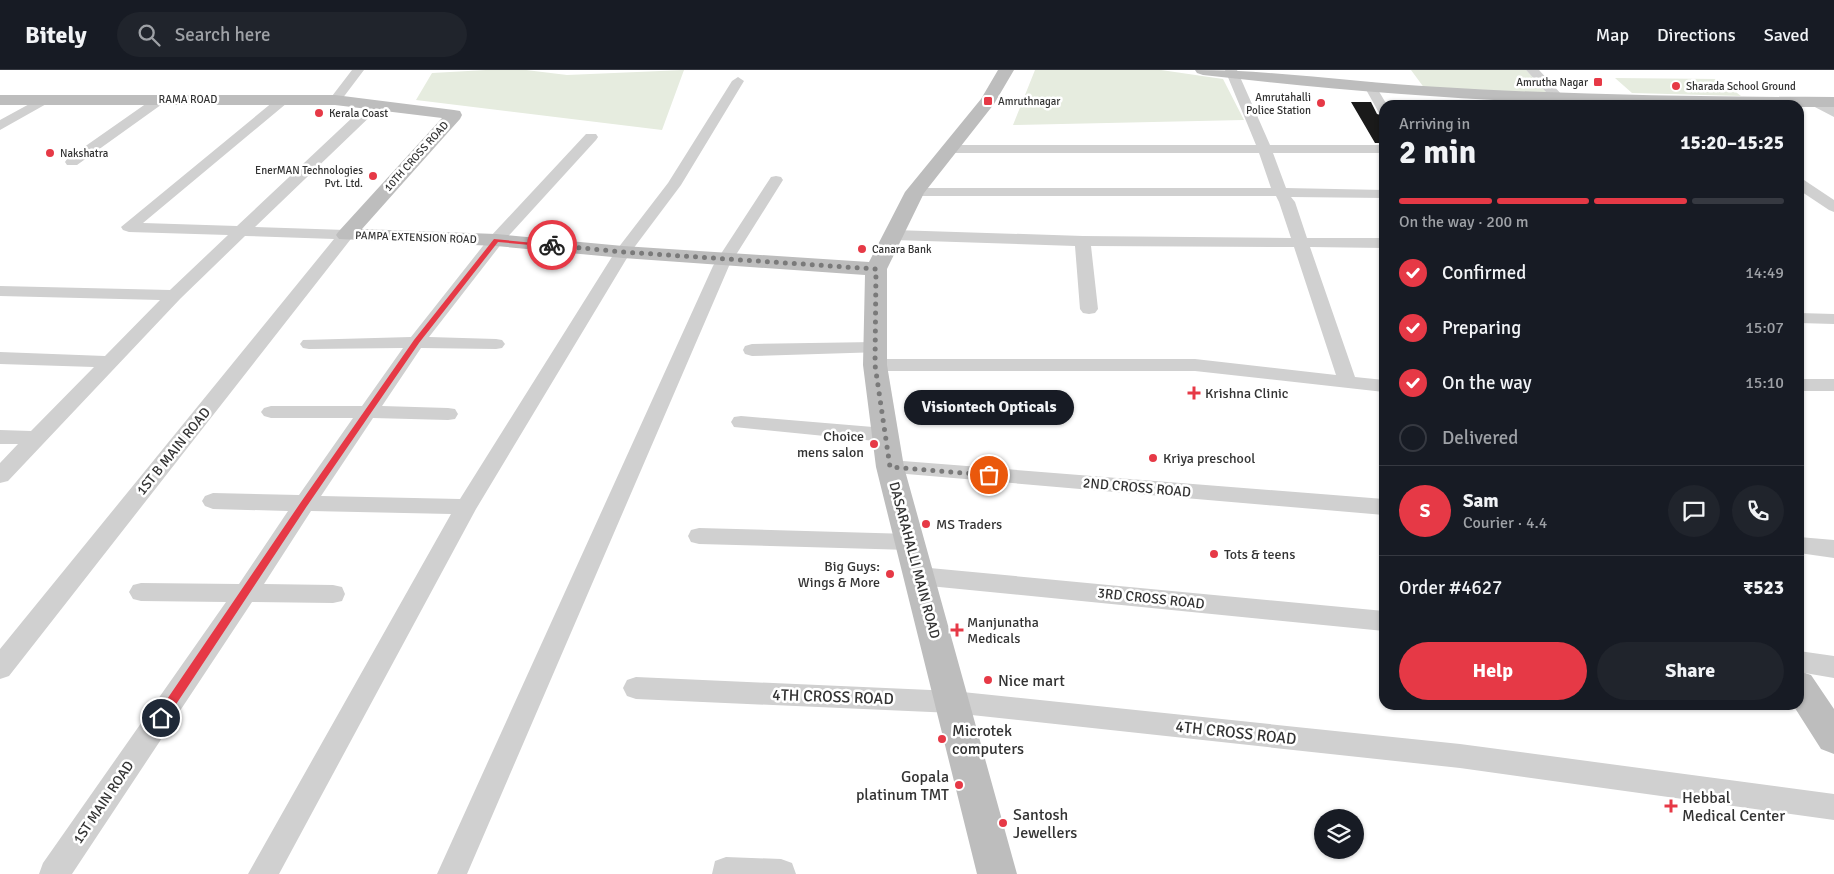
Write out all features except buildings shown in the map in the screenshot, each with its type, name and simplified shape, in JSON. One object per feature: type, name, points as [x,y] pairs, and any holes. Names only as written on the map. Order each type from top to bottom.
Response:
[{"type":"street","points":[[335,100],[358,70]]},
{"type":"street","name":"DASARAHALLI MAIN ROAD","points":[[997,874],[954,702],[890,467],[875,357],[876,269],[915,192],[988,101],[1006,70]]},
{"type":"street","points":[[1203,70],[1403,90],[1583,100]]},
{"type":"street","points":[[1390,70],[1410,100]]},
{"type":"street","points":[[1532,70],[1559,99]]},
{"type":"street","points":[[1232,72],[1265,149],[1280,192],[1287,202],[1348,383]]},
{"type":"street","points":[[263,874],[466,507],[623,252],[674,185],[738,81]]},
{"type":"street","points":[[1370,86],[1379,101]]},
{"type":"street","points":[[72,162],[161,99]]},
{"type":"street","name":"RAMA ROAD","points":[[0,100],[335,100],[375,104]]},
{"type":"street","points":[[0,126],[44,100]]},
{"type":"street","points":[[283,100],[129,227],[346,235]]},
{"type":"street","points":[[1804,102],[1834,102]]},
{"type":"street","points":[[1816,102],[1834,113]]},
{"type":"street","points":[[0,476],[174,296],[375,104]]},
{"type":"street","name":"10TH CROSS ROAD","points":[[346,235],[454,114],[375,104]]},
{"type":"street","name":"1ST MAIN ROAD","points":[[54,874],[416,342],[496,240],[591,137]]},
{"type":"street","points":[[950,150],[1379,149]]},
{"type":"street","points":[[452,874],[720,266],[776,180]]},
{"type":"street","points":[[1804,186],[1834,207]]},
{"type":"street","points":[[915,192],[1379,194]]},
{"type":"street","name":"PAMPA EXTENSION ROAD","points":[[346,235],[496,240],[623,252],[876,269]]},
{"type":"street","name":"1ST B MAIN ROAD","points":[[0,668],[346,235]]},
{"type":"street","points":[[894,235],[1083,241],[1379,243]]},
{"type":"street","points":[[1083,241],[1090,309]]},
{"type":"street","points":[[0,291],[174,296]]},
{"type":"street","points":[[1804,318],[1834,319]]},
{"type":"street","points":[[309,344],[416,342],[496,344]]},
{"type":"street","points":[[752,350],[875,357],[1195,366],[1379,386]]},
{"type":"street","points":[[0,358],[110,362]]},
{"type":"street","points":[[1804,385],[1834,385]]},
{"type":"street","points":[[271,412],[448,414]]},
{"type":"street","points":[[741,422],[885,434]]},
{"type":"street","points":[[0,437],[36,438]]},
{"type":"street","name":"2ND CROSS ROAD","points":[[890,467],[1379,507]]},
{"type":"street","points":[[213,501],[466,507]]},
{"type":"street","points":[[699,536],[910,542]]},
{"type":"street","points":[[1804,546],[1834,549]]},
{"type":"street","name":"3RD CROSS ROAD","points":[[919,576],[1379,621]]},
{"type":"street","points":[[141,592],[333,594]]},
{"type":"street","points":[[1804,663],[1834,667]]},
{"type":"street","name":"4TH CROSS ROAD","points":[[636,688],[954,702],[1460,756],[1834,807]]},
{"type":"street","points":[[1804,693],[1834,738]]},
{"type":"street","points":[[726,872],[782,874]]},
{"type":"shaded area","points":[[526,70],[567,75],[684,70],[662,130],[416,100],[432,73]]},
{"type":"shaded area","points":[[1035,70],[1161,70],[1223,79],[1244,120],[1013,125]]},
{"type":"shaded area","points":[[1411,70],[1526,70],[1548,94],[1425,89]]},
{"type":"shaded area","name":"Sharada School Ground","points":[[1615,78],[1719,79],[1741,96],[1632,93]]},
{"type":"way so far","points":[[552,245],[623,252],[876,269],[875,365],[890,467],[989,475]]},
{"type":"place","name":"Amrutha Nagar","points":[[1598,82]]},
{"type":"place","name":"Sharada School Ground","points":[[1676,86]]},
{"type":"place","name":"Amruthnagar","points":[[988,101]]},
{"type":"place","name":"Amrutahalli Police Station","points":[[1321,103]]},
{"type":"place","name":"Kerala Coast","points":[[319,113]]},
{"type":"place","name":"Nakshatra","points":[[50,153]]},
{"type":"place","name":"EnerMAN Technologies Pvt. Ltd.","points":[[373,176]]},
{"type":"place","name":"Canara Bank","points":[[862,249]]},
{"type":"place","name":"Krishna Clinic","points":[[1194,393]]},
{"type":"place","name":"Choice mens salon","points":[[874,444]]},
{"type":"place","name":"Kriya preschool","points":[[1153,458]]},
{"type":"place","name":"Visiontech Opticals","points":[[989,475]]},
{"type":"place","name":"MS Traders","points":[[926,524]]},
{"type":"place","name":"Tots & teens","points":[[1214,554]]},
{"type":"place","name":"Big Guys: Wings & More","points":[[890,574]]},
{"type":"place","name":"Manjunatha Medicals","points":[[957,630]]},
{"type":"place","name":"Nice mart","points":[[988,680]]},
{"type":"place","name":"Microtek computers","points":[[942,739]]},
{"type":"place","name":"Gopala platinum TMT","points":[[959,785]]},
{"type":"place","name":"Hebbal Medical Center","points":[[1671,806]]},
{"type":"place","name":"Santosh Jewellers","points":[[1003,823]]},
{"type":"route","points":[[161,718],[304,504],[416,342],[496,240],[552,245]]}]
